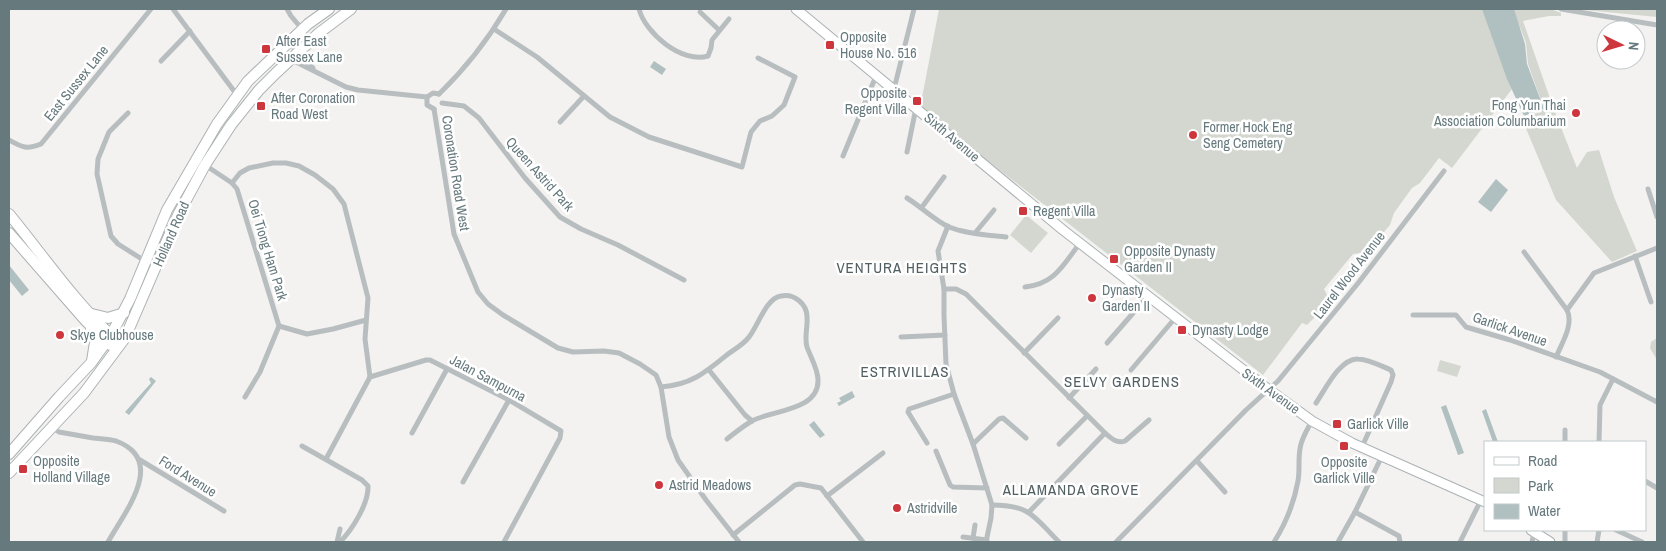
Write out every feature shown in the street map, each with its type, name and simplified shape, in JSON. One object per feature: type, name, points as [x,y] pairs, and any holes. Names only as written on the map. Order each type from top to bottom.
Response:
[{"type":"main road","name":"Holland Road","points":[[9,454],[91,363],[109,339],[124,313],[167,210],[217,124],[237,95],[248,81],[289,42],[328,9]]},
{"type":"main road","name":"Holland Road","points":[[9,473],[84,393],[119,347],[132,326],[178,215],[205,165],[231,126],[259,90],[290,59],[351,9]]},
{"type":"main road","name":"Sixth Avenue","points":[[796,9],[1080,243],[1268,390],[1312,421],[1362,447],[1483,501]]},
{"type":"main road","points":[[9,215],[91,314],[109,339]]},
{"type":"main road","points":[[9,233],[90,325],[119,347]]},
{"type":"main road","points":[[91,314],[108,318],[124,313]]},
{"type":"main road","points":[[90,325],[95,342],[91,363]]},
{"type":"main road","points":[[1533,531],[1550,542]]},
{"type":"street","name":"East Sussex Lane","points":[[9,140],[29,148],[41,144],[151,9]]},
{"type":"street","points":[[173,9],[237,95]]},
{"type":"street","points":[[287,9],[302,30]]},
{"type":"street","points":[[439,94],[474,58],[506,9]]},
{"type":"street","points":[[639,9],[650,31],[680,53],[697,57],[708,56],[712,40],[729,19]]},
{"type":"street","points":[[894,89],[914,9]]},
{"type":"street","points":[[1561,9],[1657,25]]},
{"type":"street","points":[[700,12],[719,30]]},
{"type":"street","points":[[494,29],[537,58],[610,117],[649,137],[742,167],[751,132],[760,121],[772,116],[784,105],[795,77],[758,58]]},
{"type":"street","points":[[161,61],[190,31]]},
{"type":"street","points":[[289,42],[315,71]]},
{"type":"street","points":[[290,59],[346,87],[358,90],[427,97]]},
{"type":"street","points":[[843,156],[876,76]]},
{"type":"street","points":[[431,93],[439,94],[442,103],[439,107],[434,109],[427,105],[427,97],[431,93]]},
{"type":"street","points":[[560,122],[584,96]]},
{"type":"street","name":"Queen Astrid Park","points":[[442,103],[464,106],[479,118],[525,178],[560,217],[684,280]]},
{"type":"street","name":"Sixth Avenue","points":[[907,152],[916,107]]},
{"type":"street","name":"Coronation Road West","points":[[434,109],[454,234],[478,292],[483,299],[503,315],[565,351],[604,351],[625,356],[656,375],[661,387]]},
{"type":"street","points":[[128,113],[109,132],[98,159],[97,174],[111,236],[118,244],[145,261]]},
{"type":"street","points":[[205,165],[232,183],[240,173],[249,168],[266,164],[286,163],[299,166],[315,175],[333,189],[344,204],[367,290],[368,303],[365,339],[370,377],[326,459]]},
{"type":"street","name":"Laurel Wood Avenue","points":[[1116,542],[1246,410],[1278,381],[1359,282],[1444,170]]},
{"type":"street","points":[[922,207],[944,177]]},
{"type":"street","name":"Oei Tiong Ham Park","points":[[232,183],[240,196],[279,326]]},
{"type":"street","points":[[1648,189],[1657,217]]},
{"type":"street","points":[[907,198],[948,226],[975,233],[1006,237]]},
{"type":"street","points":[[975,233],[994,210]]},
{"type":"street","points":[[948,226],[938,251],[944,289],[946,364],[954,394],[973,444],[992,505],[987,541],[963,537]]},
{"type":"street","points":[[1025,287],[1038,286],[1055,275],[1080,243]]},
{"type":"street","name":"Garlick Avenue","points":[[1413,315],[1456,314],[1466,327],[1510,340],[1556,357],[1571,320],[1568,310],[1594,273],[1657,248]]},
{"type":"street","points":[[1524,252],[1568,310]]},
{"type":"street","points":[[1635,256],[1651,302]]},
{"type":"street","points":[[944,289],[956,290],[966,294],[1105,434],[1114,440],[1121,443],[1125,441],[1149,420]]},
{"type":"street","points":[[727,439],[752,421],[803,404],[816,390],[818,378],[807,346],[807,318],[804,305],[796,298],[784,295],[777,297],[769,304],[749,337],[709,370],[686,383],[661,387],[669,437],[678,460],[739,542]]},
{"type":"street","points":[[1107,343],[1148,296]]},
{"type":"street","points":[[1131,370],[1176,317]]},
{"type":"street","points":[[1024,353],[1058,318]]},
{"type":"street","points":[[245,397],[260,372],[279,326],[307,334],[366,320]]},
{"type":"street","points":[[900,337],[945,335]]},
{"type":"street","points":[[1556,357],[1600,372],[1657,402]]},
{"type":"street","points":[[1316,403],[1334,376],[1349,360],[1358,359],[1391,370],[1393,375],[1391,382],[1362,447]]},
{"type":"street","name":"Jalan Sampurna","points":[[370,377],[430,360],[508,400],[562,433],[504,542]]},
{"type":"street","points":[[1069,398],[1096,368]]},
{"type":"street","points":[[412,433],[447,369]]},
{"type":"street","points":[[709,370],[752,421]]},
{"type":"street","points":[[1599,441],[1600,405],[1613,379]]},
{"type":"street","points":[[927,443],[908,412],[909,409],[954,394]]},
{"type":"street","points":[[463,482],[508,400]]},
{"type":"street","points":[[1059,444],[1087,416]]},
{"type":"street","points":[[973,444],[998,419],[1003,418],[1026,438]]},
{"type":"street","points":[[1274,542],[1287,520],[1293,501],[1298,478],[1300,449],[1303,438],[1312,421]]},
{"type":"street","name":"Ford Avenue","points":[[51,427],[58,432],[116,441],[137,454],[140,460],[142,472],[134,497],[108,542]]},
{"type":"street","points":[[1565,430],[1565,441]]},
{"type":"street","points":[[1029,512],[1105,434]]},
{"type":"street","points":[[302,446],[366,482],[368,486],[366,500],[346,536],[339,542]]},
{"type":"street","points":[[936,451],[950,485],[956,488],[987,488]]},
{"type":"street","points":[[827,496],[883,454]]},
{"type":"street","points":[[1338,542],[1382,456]]},
{"type":"street","name":"Ford Avenue","points":[[140,460],[224,511]]},
{"type":"street","points":[[1197,461],[1225,492]]},
{"type":"street","points":[[1646,482],[1657,488]]},
{"type":"street","points":[[732,535],[795,485],[816,486],[821,488],[863,542]]},
{"type":"street","points":[[1460,542],[1483,501]]},
{"type":"street","points":[[992,505],[1012,506],[1029,512],[1059,542]]},
{"type":"street","points":[[1355,512],[1399,536],[1400,542]]},
{"type":"street","points":[[973,538],[975,525]]},
{"type":"street","points":[[339,542],[340,529]]},
{"type":"street","points":[[1532,542],[1533,531]]},
{"type":"street","points":[[1618,531],[1642,542]]},
{"type":"green space","points":[[939,9],[1551,9],[1561,13],[1561,16],[1549,16],[1523,21],[1553,107],[1577,168],[1587,152],[1599,150],[1614,197],[1637,251],[1612,262],[1556,200],[1522,119],[1546,109],[1544,109],[1528,64],[1526,43],[1519,24],[1522,40],[1497,49],[1512,89],[1452,168],[1439,158],[1420,183],[1412,188],[1394,213],[1390,225],[1367,252],[1353,254],[1324,289],[1329,299],[1325,307],[1307,325],[1302,323],[1263,375],[920,108]]},
{"type":"green space","points":[[1575,9],[1657,9],[1657,17]]},
{"type":"green space","points":[[1026,215],[1048,233],[1031,253],[1010,235]]},
{"type":"green space","points":[[1657,338],[1657,360],[1650,348],[1651,342]]},
{"type":"green space","points":[[1440,360],[1461,366],[1457,377],[1437,371]]},
{"type":"water","points":[[1482,9],[1514,9],[1525,44],[1527,64],[1544,109],[1524,116],[1507,79]]},
{"type":"water","points":[[654,61],[666,69],[662,75],[650,67]]},
{"type":"water","points":[[1496,179],[1508,190],[1491,212],[1478,202]]},
{"type":"water","points":[[9,265],[29,290],[22,296],[9,280]]},
{"type":"water","points":[[151,377],[156,381],[129,415],[125,412],[151,383],[149,379]]},
{"type":"water","points":[[852,391],[855,397],[839,406],[837,403],[841,401],[839,398]]},
{"type":"water","points":[[1446,405],[1464,453],[1458,455],[1441,407]]},
{"type":"water","points":[[1486,409],[1498,441],[1493,441],[1482,411]]},
{"type":"water","points":[[814,421],[825,435],[820,438],[809,425]]},
{"type":"place","name":"Opposite House No. 516","points":[[830,45]]},
{"type":"place","name":"After East Sussex Lane","points":[[266,49]]},
{"type":"place","name":"Opposite Regent Villa","points":[[917,101]]},
{"type":"place","name":"After Coronation Road West","points":[[261,106]]},
{"type":"place","name":"Fong Yun Thai Association Columbarium","points":[[1576,113]]},
{"type":"place","name":"Former Hock Eng Seng Cemetery","points":[[1193,135]]},
{"type":"place","name":"Regent Villa","points":[[1023,211]]},
{"type":"place","name":"Opposite Dynasty Garden II","points":[[1114,259]]},
{"type":"place","name":"Dynasty Garden II","points":[[1092,298]]},
{"type":"place","name":"Dynasty Lodge","points":[[1182,330]]},
{"type":"place","name":"Skye Clubhouse","points":[[60,335]]},
{"type":"place","name":"Garlick Ville","points":[[1337,424]]},
{"type":"place","name":"Opposite Garlick Ville","points":[[1344,446]]},
{"type":"place","name":"Opposite Holland Village","points":[[23,469]]},
{"type":"place","name":"Astrid Meadows","points":[[659,485]]},
{"type":"place","name":"Astridville","points":[[897,508]]},
{"type":"district","name":"VENTURA HEIGHTS","points":[[902,267]]},
{"type":"district","name":"ESTRIVILLAS","points":[[905,371]]},
{"type":"district","name":"SELVY GARDENS","points":[[1122,381]]},
{"type":"district","name":"ALLAMANDA GROVE","points":[[1071,489]]}]
